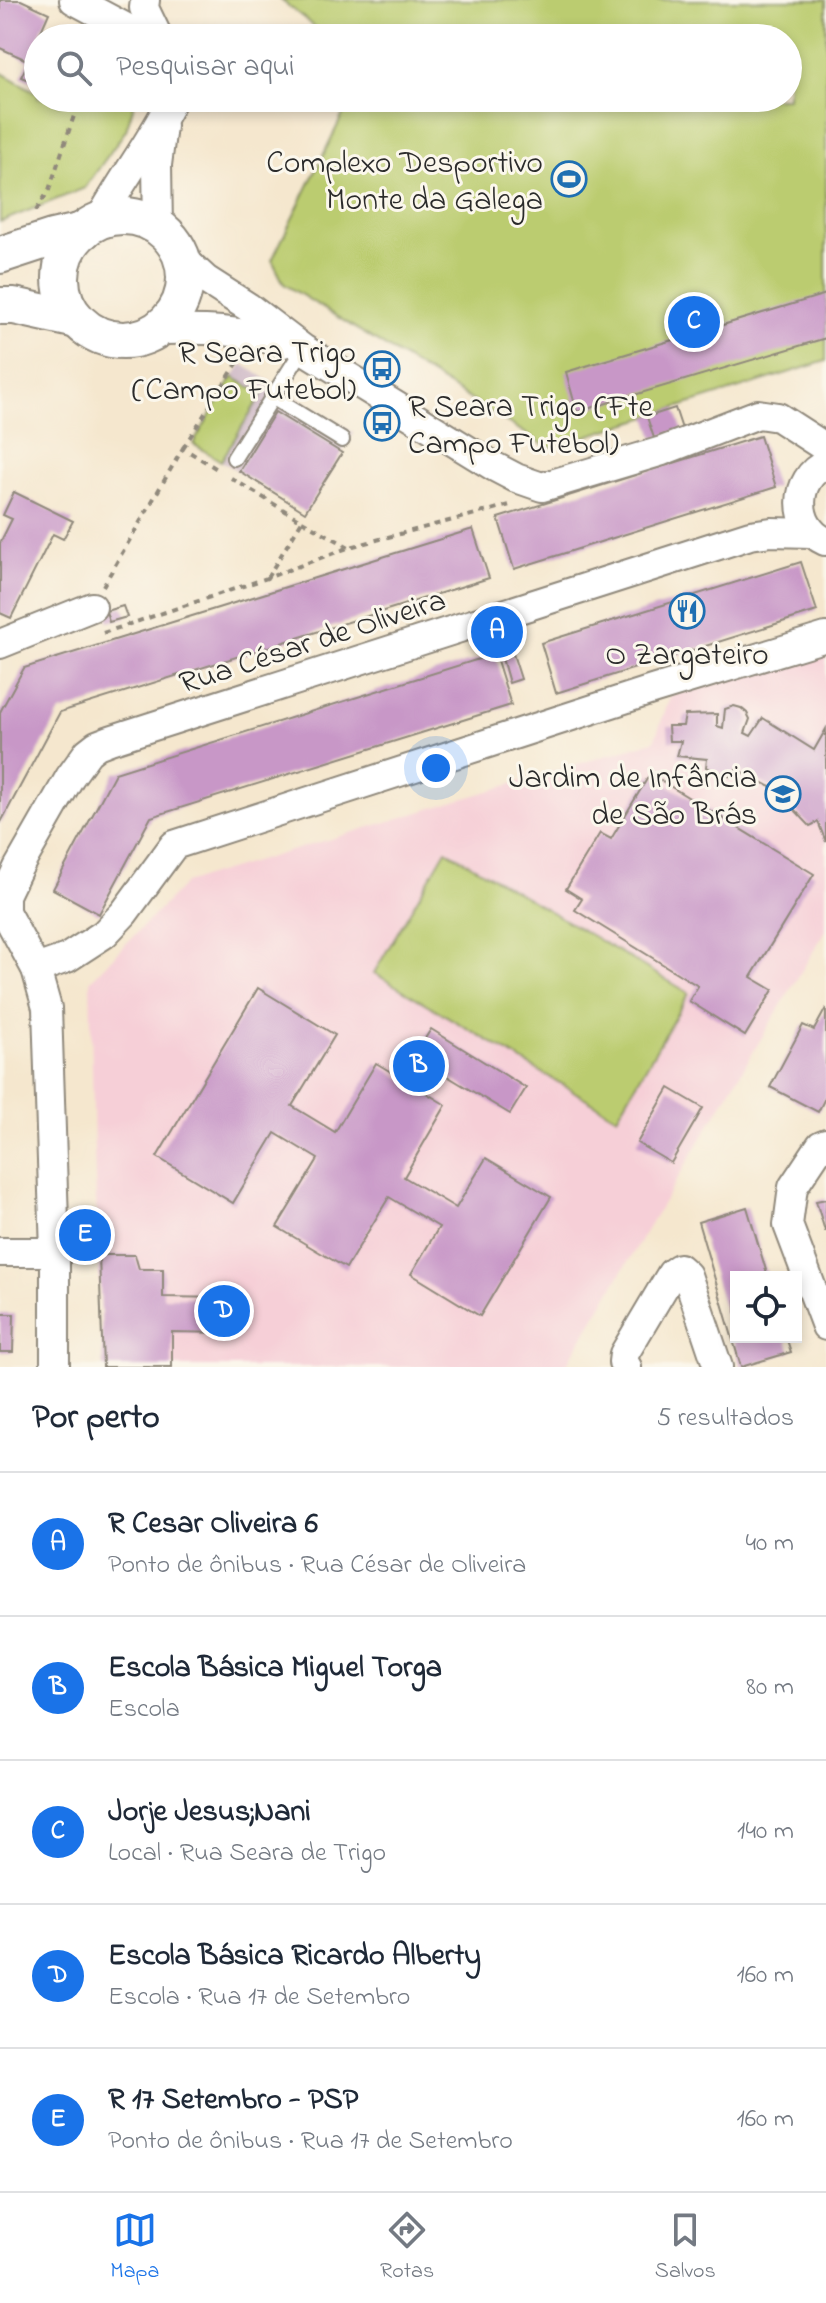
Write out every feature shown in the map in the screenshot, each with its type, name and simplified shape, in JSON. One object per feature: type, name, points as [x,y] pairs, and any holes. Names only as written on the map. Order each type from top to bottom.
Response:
[{"type":"street","points":[[80,2],[122,0]]},
{"type":"street","points":[[145,0],[144,8],[152,24]]},
{"type":"street","points":[[80,2],[120,24]]},
{"type":"street","points":[[5,253],[91,226],[119,216],[140,218],[158,227],[172,240],[182,258],[185,274],[179,305],[171,319],[159,330],[122,341],[98,335],[77,320],[68,306],[62,291],[61,274],[68,251],[91,226],[165,112]]},
{"type":"street","points":[[158,227],[157,165],[167,112]]},
{"type":"street","points":[[182,258],[206,280],[303,349],[495,467],[542,487],[662,451],[758,414],[778,417],[826,448]]},
{"type":"street","points":[[0,306],[26,308],[77,320]]},
{"type":"street","points":[[159,330],[232,330],[303,349]]},
{"type":"street","points":[[778,417],[788,428],[799,458],[802,516],[821,540]]},
{"type":"street","name":"Rua César de Oliveira","points":[[750,535],[778,519],[802,491],[810,476],[826,464]]},
{"type":"street","name":"Rua César de Oliveira","points":[[6,928],[5,895],[18,868],[80,761],[97,745],[750,535],[771,532],[821,540]]},
{"type":"street","points":[[0,644],[92,607]]},
{"type":"street","points":[[36,969],[67,958],[104,934],[124,913],[174,845],[826,637]]},
{"type":"street","points":[[6,928],[36,969],[47,1008],[55,1252],[55,1367]]},
{"type":"street","points":[[826,1143],[821,1145],[793,1187],[788,1225],[826,1326]]},
{"type":"street","points":[[0,1252],[55,1252]]},
{"type":"street","points":[[627,1367],[623,1362],[624,1354],[672,1273],[679,1268],[687,1275],[718,1367]]},
{"type":"lane","points":[[234,458],[303,349]]},
{"type":"lane","points":[[272,397],[342,440]]},
{"type":"path","points":[[5,253],[49,190],[75,112]]},
{"type":"path","points":[[238,362],[183,448],[92,607],[102,634],[350,547],[516,504],[542,487]]},
{"type":"path","points":[[183,448],[350,547]]},
{"type":"path","points":[[267,578],[302,521]]},
{"type":"shaded area","points":[[242,364],[354,433],[305,512],[193,444]]},
{"type":"shaded area","points":[[826,654],[826,930],[565,1367],[103,1367],[90,981],[185,883],[654,741],[671,695]]},
{"type":"green space","name":"Complexo Desportivo Monte da Galega","points":[[281,0],[826,0],[826,361],[549,448],[284,284],[272,260],[344,112],[802,112],[802,24],[311,24]]},
{"type":"green space","points":[[0,72],[24,85],[24,112],[132,112],[126,130],[85,188],[0,222]]},
{"type":"green space","points":[[233,377],[262,394],[221,461],[193,444]]},
{"type":"green space","points":[[446,850],[689,993],[617,1117],[374,973]]},
{"type":"building","points":[[0,0],[21,0],[49,13],[44,24],[24,24],[24,59],[0,48]]},
{"type":"building","points":[[826,294],[826,338],[577,412],[566,372]]},
{"type":"building","points":[[675,408],[682,429],[654,438],[647,417]]},
{"type":"building","points":[[275,412],[342,453],[305,512],[239,471]]},
{"type":"building","points":[[760,436],[776,487],[514,569],[498,518]]},
{"type":"building","points":[[14,492],[73,521],[63,539],[53,534],[11,618],[0,613],[0,543],[12,519],[3,515]]},
{"type":"building","points":[[473,529],[489,578],[60,712],[0,824],[0,712],[24,668]]},
{"type":"building","points":[[801,562],[817,611],[556,693],[541,643]]},
{"type":"building","points":[[123,606],[127,617],[109,622],[106,611]]},
{"type":"building","points":[[495,654],[511,705],[151,817],[99,914],[53,889],[115,773]]},
{"type":"building","points":[[513,654],[521,679],[509,683],[502,658]]},
{"type":"building","points":[[734,706],[747,713],[750,719],[745,733],[751,736],[763,718],[814,750],[826,729],[826,842],[818,822],[810,826],[775,789],[736,769],[732,777],[706,767],[707,759],[677,756],[681,741],[669,741],[668,726],[683,726],[685,715],[717,714],[717,726],[723,728],[725,709]]},
{"type":"building","points":[[650,774],[814,874],[751,977],[773,990],[745,1036],[689,1001],[698,986],[575,910],[582,899],[566,889],[600,833],[611,839]]},
{"type":"building","points":[[258,988],[335,1035],[292,1106],[335,1132],[376,1063],[446,1105],[404,1177],[456,1208],[486,1158],[551,1197],[480,1316],[411,1274],[439,1227],[389,1197],[346,1268],[277,1227],[318,1159],[275,1133],[233,1203],[157,1157]]},
{"type":"building","points":[[826,1008],[826,1096],[818,1112],[770,1087],[803,1025],[814,1030]]},
{"type":"building","points":[[431,1029],[526,1088],[510,1114],[414,1056]]},
{"type":"building","points":[[669,1088],[703,1108],[671,1163],[637,1143]]},
{"type":"building","points":[[826,1199],[826,1231],[825,1231],[816,1201]]},
{"type":"building","points":[[747,1207],[766,1271],[730,1271],[730,1330],[698,1222]]},
{"type":"building","points":[[99,1255],[135,1255],[139,1269],[163,1269],[163,1297],[230,1298],[229,1333],[172,1332],[172,1367],[103,1367]]},
{"type":"building","points":[[0,1314],[14,1314],[13,1352],[0,1352]]},
{"type":"building","points":[[734,1343],[788,1343],[791,1352],[741,1367]]},
{"type":"place","name":"Complexo Desportivo Monte da Galega","points":[[569,179]]},
{"type":"place","name":"Jorje Jesus;Nani","points":[[694,322]]},
{"type":"place","name":"R Seara Trigo (Campo Futebol)","points":[[382,369]]},
{"type":"place","name":"R Seara Trigo (Fte Campo Futebol)","points":[[382,423]]},
{"type":"place","name":"O Zargateiro","points":[[687,611]]},
{"type":"place","name":"R Cesar Oliveira 6","points":[[497,632]]},
{"type":"place","name":"Jardim de Infância de São Brás","points":[[783,794]]},
{"type":"place","name":"Escola Básica Miguel Torga","points":[[419,1066]]},
{"type":"place","name":"R 17 Setembro - PSP","points":[[85,1235]]},
{"type":"place","name":"Escola Básica Ricardo Alberty","points":[[224,1311]]}]
